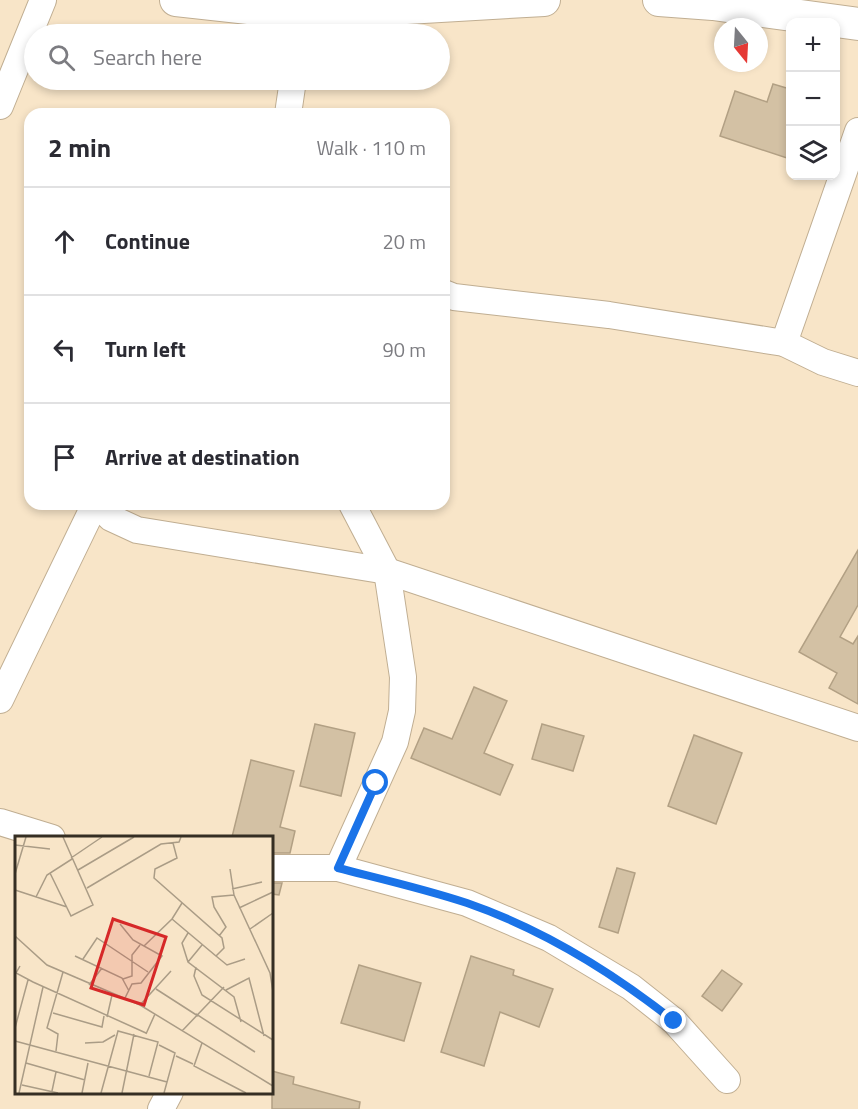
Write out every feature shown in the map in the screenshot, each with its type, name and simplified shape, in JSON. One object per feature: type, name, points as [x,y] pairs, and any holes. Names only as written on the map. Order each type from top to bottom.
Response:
[{"type":"street","points":[[33,24],[43,0]]},
{"type":"street","points":[[176,0],[302,24],[507,1],[544,0]]},
{"type":"street","points":[[659,0],[713,4],[858,24]]},
{"type":"street","points":[[0,106],[24,47]]},
{"type":"street","points":[[289,108],[292,90]]},
{"type":"street","points":[[784,343],[858,131]]},
{"type":"street","points":[[450,295],[609,315],[784,343],[823,362],[858,373]]},
{"type":"street","points":[[0,700],[93,510]]},
{"type":"street","points":[[102,510],[111,518],[137,530],[387,572],[858,728]]},
{"type":"street","points":[[338,868],[395,742],[402,711],[403,677],[387,572],[355,510]]},
{"type":"street","points":[[0,822],[49,836]]},
{"type":"street","points":[[274,874],[338,868],[467,903],[549,939],[640,994],[674,1021],[727,1080]]},
{"type":"street","points":[[161,1109],[169,1094]]},
{"type":"building","points":[[773,84],[786,88],[786,158],[720,136],[735,91],[767,102]]},
{"type":"building","points":[[858,550],[858,605],[840,637],[853,644],[858,636],[858,704],[829,688],[837,673],[799,652]]},
{"type":"building","points":[[474,687],[507,701],[484,753],[513,765],[500,795],[411,758],[424,728],[452,739]]},
{"type":"building","points":[[315,724],[355,733],[341,796],[300,786]]},
{"type":"building","points":[[542,724],[584,736],[573,771],[532,759]]},
{"type":"building","points":[[694,735],[742,753],[716,824],[668,806]]},
{"type":"building","points":[[251,760],[294,771],[280,827],[295,831],[290,853],[273,853],[273,836],[232,836]]},
{"type":"building","points":[[617,868],[635,873],[618,933],[599,927]]},
{"type":"building","points":[[273,883],[282,883],[279,895],[273,894]]},
{"type":"building","points":[[471,956],[514,970],[513,975],[553,989],[539,1027],[500,1012],[484,1066],[441,1052]]},
{"type":"building","points":[[359,965],[421,983],[404,1041],[341,1023]]},
{"type":"building","points":[[722,970],[742,984],[722,1011],[702,996]]},
{"type":"building","points":[[273,1071],[294,1077],[293,1084],[360,1102],[359,1109],[272,1109]]},
{"type":"route","points":[[376,783],[338,868],[467,903],[549,939],[631,987],[674,1021]]}]
